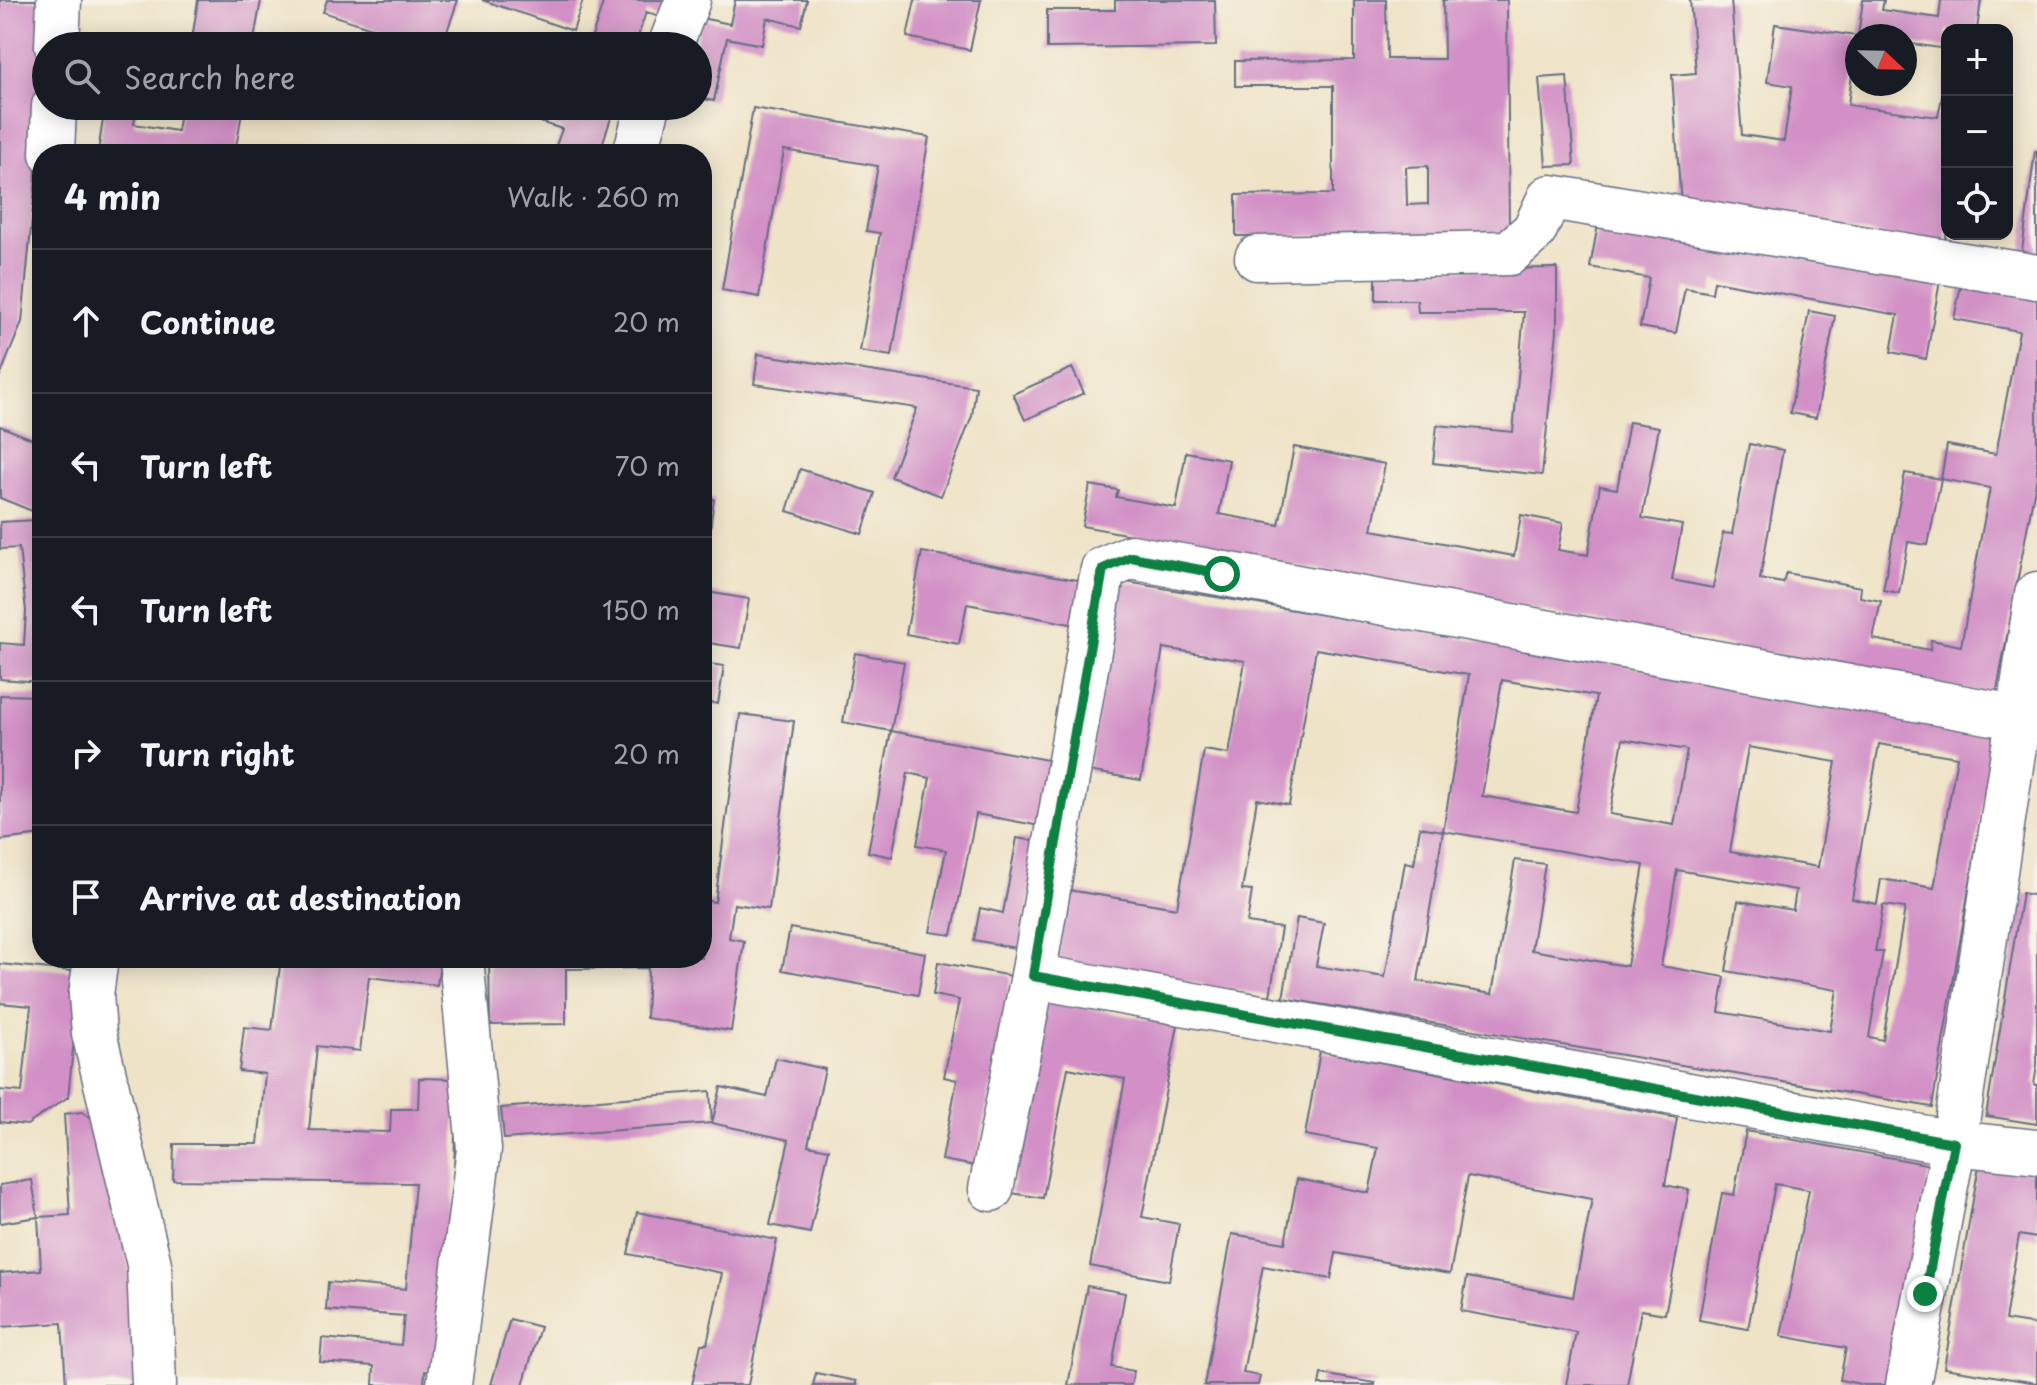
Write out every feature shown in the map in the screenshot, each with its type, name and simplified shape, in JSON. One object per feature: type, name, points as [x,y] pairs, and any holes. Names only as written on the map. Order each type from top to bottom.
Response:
[{"type":"street","points":[[58,32],[59,0]]},
{"type":"street","points":[[675,32],[688,0]]},
{"type":"street","points":[[52,144],[53,120]]},
{"type":"street","points":[[638,144],[644,120]]},
{"type":"street","points":[[1257,258],[1509,253],[1534,231],[1550,197],[2037,277]]},
{"type":"street","points":[[991,1189],[1033,976],[1103,569],[1131,557],[2028,720]]},
{"type":"street","points":[[1908,1385],[2028,720],[2037,594]]},
{"type":"street","points":[[95,968],[91,995],[94,1033],[149,1264],[154,1385]]},
{"type":"street","points":[[449,1385],[479,1149],[462,968]]},
{"type":"street","points":[[1033,976],[1954,1143],[2037,1152]]},
{"type":"building","points":[[0,0],[44,0],[42,32],[32,32],[32,120],[38,120],[37,144],[32,144],[32,218],[22,322],[0,376]]},
{"type":"building","points":[[198,0],[261,0],[255,32],[193,32]]},
{"type":"building","points":[[327,0],[458,0],[447,32],[384,32],[323,12]]},
{"type":"building","points":[[482,0],[583,0],[573,31]]},
{"type":"building","points":[[604,0],[666,0],[660,16],[646,12],[640,32],[594,32]]},
{"type":"building","points":[[735,0],[807,0],[801,26],[767,18],[762,45],[727,38],[712,101],[712,32],[698,32],[701,18],[730,24]]},
{"type":"building","points":[[915,0],[981,0],[970,50],[907,37]]},
{"type":"building","points":[[1115,0],[1215,0],[1216,46],[1047,48],[1047,10],[1115,10]]},
{"type":"building","points":[[1354,0],[1386,0],[1387,59],[1444,59],[1443,0],[1507,0],[1509,234],[1236,236],[1236,195],[1333,194],[1333,86],[1235,86],[1235,61],[1354,60]],"holes":[[[1428,166],[1428,204],[1407,205],[1406,167]]]},
{"type":"building","points":[[1690,0],[1731,0],[1742,135],[1784,141],[1792,86],[1767,82],[1775,24],[1845,34],[1845,96],[1849,96],[1848,105],[1938,117],[1941,102],[1941,240],[1946,240],[1946,244],[1681,206],[1672,75],[1696,73]]},
{"type":"building","points":[[1863,0],[1884,0],[1882,10],[1939,18],[1941,0],[1981,0],[1978,24],[1941,24],[1941,48],[1917,45],[1917,24],[1860,24]]},
{"type":"building","points":[[1567,76],[1574,165],[1546,166],[1539,78]]},
{"type":"building","points":[[753,108],[929,137],[892,356],[860,351],[880,233],[866,231],[878,166],[784,150],[759,297],[722,290]]},
{"type":"building","points":[[103,120],[135,120],[134,124],[177,131],[179,120],[241,120],[237,144],[99,144]]},
{"type":"building","points":[[610,120],[602,144],[557,144],[562,129],[540,122]]},
{"type":"building","points":[[2037,151],[2037,261],[2021,259]]},
{"type":"building","points":[[1599,219],[1940,281],[1926,359],[1891,352],[1898,315],[1714,281],[1712,293],[1685,288],[1676,333],[1640,327],[1649,278],[1590,267]]},
{"type":"building","points":[[1557,268],[1557,331],[1542,475],[1433,463],[1437,425],[1513,432],[1524,312],[1418,312],[1417,300],[1376,300],[1376,270]]},
{"type":"building","points":[[1961,285],[2037,299],[2037,476],[1996,695],[1082,526],[1090,485],[1118,490],[1116,497],[1176,508],[1186,452],[1229,460],[1219,514],[1279,525],[1294,447],[1385,464],[1372,530],[1514,556],[1521,515],[1563,523],[1558,550],[1588,555],[1600,486],[1617,489],[1629,422],[1659,427],[1642,518],[1682,525],[1672,580],[1713,588],[1723,533],[1732,534],[1749,444],[1783,450],[1760,579],[1783,583],[1786,573],[1861,587],[1860,597],[1881,601],[1873,639],[1930,650],[1931,640],[1961,646],[1990,488],[1941,479],[1947,445],[1996,454],[2019,331],[1954,319]]},
{"type":"building","points":[[1809,311],[1835,316],[1816,418],[1790,413]]},
{"type":"building","points":[[758,354],[976,387],[972,416],[941,496],[891,477],[917,408],[754,384]]},
{"type":"building","points":[[1072,368],[1084,393],[1025,420],[1013,394]]},
{"type":"building","points":[[0,426],[32,439],[32,511],[0,498]]},
{"type":"building","points":[[800,469],[875,493],[862,534],[787,511]]},
{"type":"building","points":[[1905,473],[1941,479],[1928,545],[1908,542],[1899,593],[1883,590]]},
{"type":"building","points":[[32,520],[32,681],[0,679],[0,643],[24,645],[26,611],[19,548],[0,549],[0,522]]},
{"type":"building","points":[[922,552],[1089,582],[1081,626],[967,604],[959,644],[906,634]]},
{"type":"building","points":[[1121,581],[1996,728],[1932,1107],[1283,998],[1297,918],[1324,923],[1316,966],[1385,977],[1405,862],[1414,864],[1420,827],[1443,831],[1469,675],[1316,649],[1289,805],[1257,799],[1242,890],[1252,891],[1247,923],[1281,928],[1270,996],[1057,960],[1068,890],[1177,908],[1204,750],[1229,754],[1245,661],[1163,648],[1141,780],[1088,771]],"holes":[[[1502,680],[1596,696],[1576,812],[1482,796]],[[1623,739],[1687,750],[1674,825],[1610,814]],[[1879,744],[1957,757],[1934,888],[1881,879],[1877,904],[1852,899]],[[1748,747],[1836,762],[1818,867],[1730,852]],[[1443,831],[1644,865],[1627,966],[1531,950],[1545,864],[1515,860],[1492,994],[1418,981]],[[1677,870],[1796,890],[1793,910],[1738,901],[1726,971],[1837,990],[1830,1031],[1719,1012],[1725,977],[1661,966]],[[1883,905],[1905,908],[1883,1040],[1869,1037],[1883,952],[1875,952]]]},
{"type":"building","points":[[712,593],[749,599],[741,648],[712,644]]},
{"type":"building","points":[[855,653],[904,662],[891,731],[843,722]]},
{"type":"building","points":[[712,664],[724,666],[718,704],[712,703]]},
{"type":"building","points":[[0,695],[32,696],[32,836],[0,840]]},
{"type":"building","points":[[740,714],[794,721],[769,909],[734,904],[729,938],[744,941],[731,1031],[646,1018],[648,968],[712,968],[712,902],[715,902]]},
{"type":"building","points":[[891,731],[1058,762],[1046,827],[976,814],[952,935],[930,932],[946,850],[917,845],[930,778],[908,773],[892,857],[868,852]]},
{"type":"building","points":[[1017,838],[1040,842],[1020,949],[974,940],[980,908],[1003,913]]},
{"type":"building","points":[[2022,893],[2037,896],[2037,1065],[2034,1085],[2037,1085],[2037,1124],[1986,1116]]},
{"type":"building","points":[[790,928],[925,953],[918,995],[782,970]]},
{"type":"building","points":[[938,962],[1011,976],[976,1166],[942,1160],[957,1080],[944,1077],[959,1000],[933,995]]},
{"type":"building","points":[[0,964],[81,972],[68,1097],[27,1125],[0,1122],[0,1090],[22,1092],[31,1006],[0,1003]]},
{"type":"building","points":[[280,968],[440,968],[437,985],[369,977],[360,1051],[317,1046],[309,1130],[390,1132],[391,1109],[418,1109],[419,1078],[456,1079],[454,1183],[438,1372],[425,1371],[424,1385],[373,1385],[374,1366],[320,1362],[322,1338],[401,1345],[404,1316],[326,1310],[328,1282],[406,1289],[415,1183],[173,1180],[174,1144],[258,1144],[265,1074],[239,1071],[244,1027],[272,1030]]},
{"type":"building","points":[[489,968],[648,968],[566,969],[566,1024],[490,1025]]},
{"type":"building","points":[[1047,1001],[1178,1025],[1142,1217],[1179,1224],[1169,1281],[1090,1266],[1125,1079],[1068,1068],[1043,1198],[1011,1193]]},
{"type":"building","points":[[1320,1051],[1677,1118],[1665,1185],[1689,1190],[1665,1314],[1641,1310],[1627,1385],[1566,1385],[1576,1332],[1461,1311],[1467,1277],[1573,1297],[1592,1199],[1468,1176],[1450,1274],[1336,1253],[1331,1279],[1263,1266],[1243,1373],[1260,1376],[1258,1385],[1204,1385],[1232,1234],[1285,1243],[1297,1179],[1369,1193],[1378,1148],[1305,1135]]},
{"type":"building","points":[[776,1058],[825,1069],[808,1145],[829,1149],[810,1233],[770,1225],[789,1140],[712,1123],[721,1087],[767,1097]]},
{"type":"building","points":[[710,1091],[712,1123],[504,1139],[501,1108]]},
{"type":"building","points":[[82,1112],[111,1130],[125,1211],[136,1385],[66,1385],[62,1323],[0,1327],[0,1273],[41,1270],[38,1217],[70,1215],[64,1114]]},
{"type":"building","points":[[1746,1131],[1931,1165],[1890,1385],[1865,1385],[1840,1380],[1846,1348],[1781,1336],[1809,1190],[1775,1184],[1748,1329],[1699,1320],[1722,1193],[1734,1195]]},
{"type":"building","points":[[1979,1165],[2037,1173],[2037,1238],[2019,1235],[2005,1320],[2037,1325],[2037,1383],[1944,1368]]},
{"type":"building","points":[[32,1180],[38,1217],[0,1223],[0,1185]]},
{"type":"building","points":[[637,1212],[777,1240],[748,1385],[692,1385],[701,1344],[707,1344],[722,1273],[628,1254]]},
{"type":"building","points":[[1087,1286],[1125,1293],[1112,1367],[1134,1371],[1131,1385],[1068,1385]]},
{"type":"building","points":[[510,1319],[540,1327],[523,1385],[491,1385]]},
{"type":"building","points":[[816,1373],[856,1381],[856,1385],[813,1385]]},
{"type":"building","points":[[1321,1374],[1375,1383],[1375,1385],[1319,1385]]},
{"type":"route","points":[[1222,574],[1131,557],[1103,569],[1033,976],[1954,1143],[1925,1294]]}]
